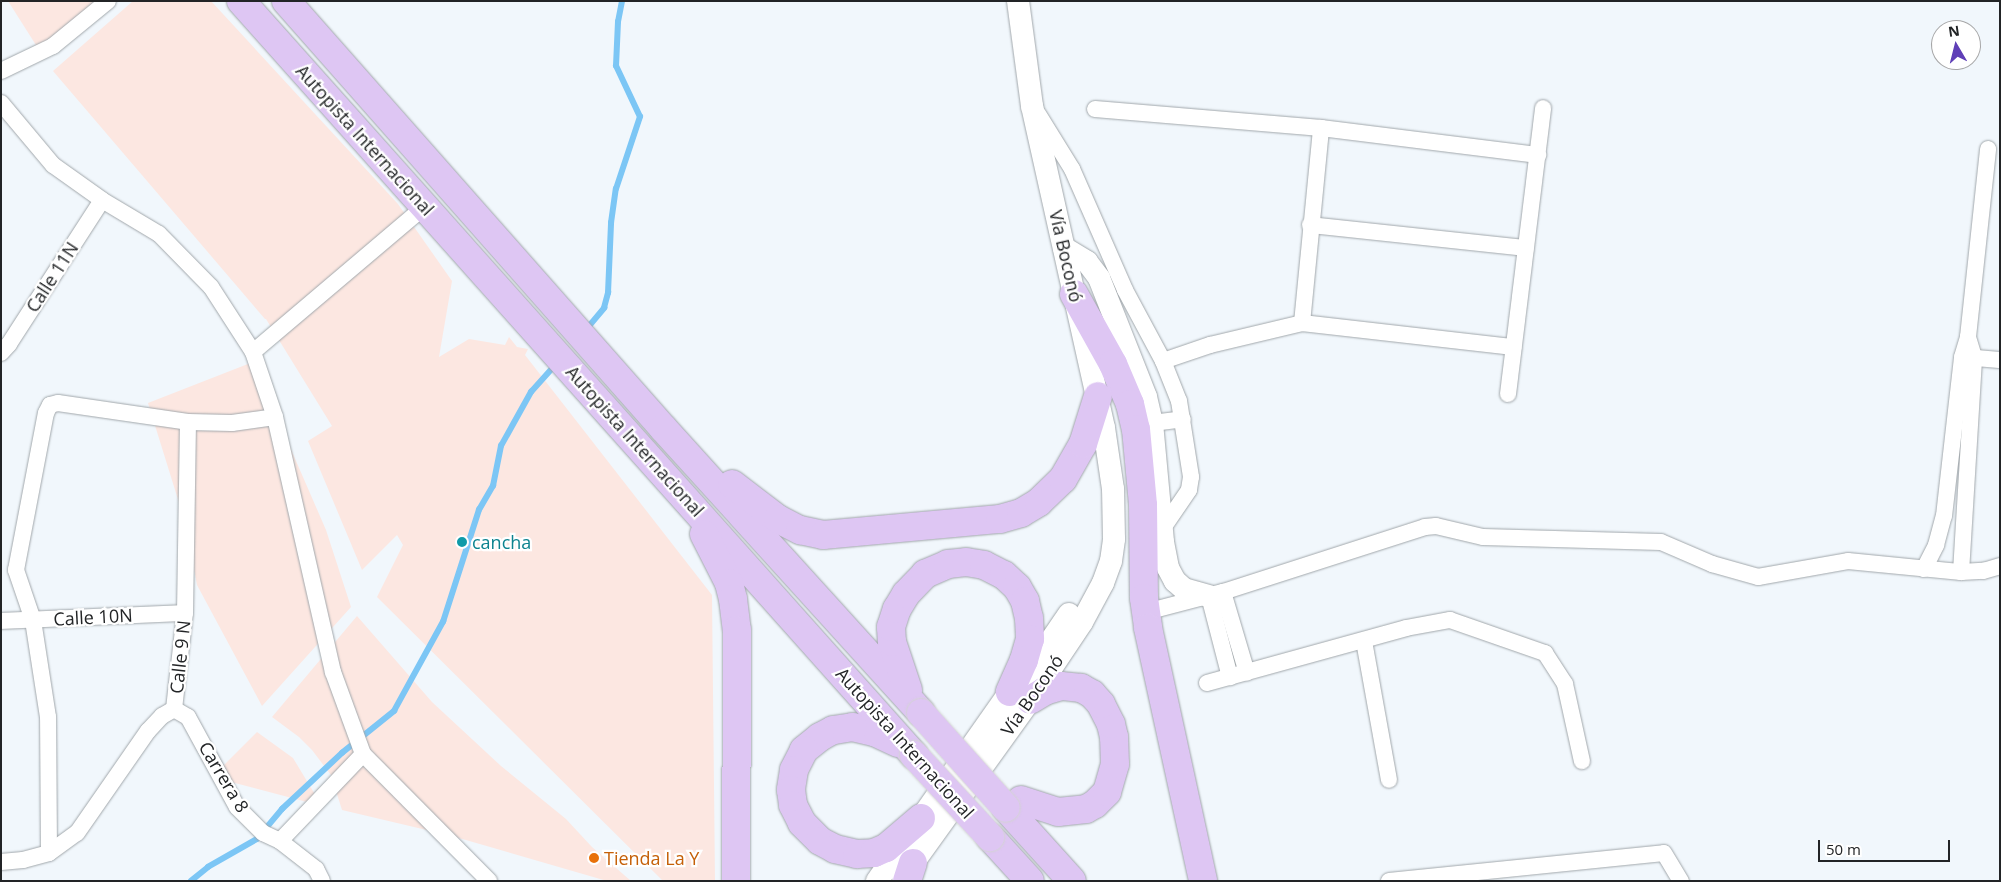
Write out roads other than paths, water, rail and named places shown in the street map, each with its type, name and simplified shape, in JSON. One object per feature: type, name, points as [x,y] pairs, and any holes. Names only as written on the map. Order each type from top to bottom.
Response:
[{"type":"highway","name":"Autopista Internacional","points":[[241,1],[911,751],[1030,881]]},
{"type":"highway","name":"Autopista Internacional","points":[[286,1],[663,428],[954,751],[1014,804],[1072,881]]},
{"type":"highway","points":[[1074,294],[1113,364],[1133,416],[1141,472],[1143,580],[1146,612],[1171,741],[1203,881]]},
{"type":"highway","points":[[663,428],[778,519],[805,531],[835,534],[990,522],[1021,513],[1048,495],[1071,467],[1083,444],[1098,396]]},
{"type":"highway","points":[[675,486],[720,563],[733,599],[738,668],[736,881]]},
{"type":"highway","points":[[917,708],[895,654],[891,632],[893,619],[902,600],[918,579],[932,570],[958,562],[984,565],[1004,574],[1017,587],[1025,601],[1029,618],[1030,639],[1024,660],[1020,696],[1061,686],[1082,688],[1092,694],[1101,704],[1111,724],[1114,736],[1115,764],[1107,792],[1095,804],[1086,809],[1058,812],[1014,804]]},
{"type":"highway","points":[[911,751],[874,732],[860,728],[840,729],[825,734],[809,745],[797,763],[792,782],[793,804],[802,823],[820,841],[835,849],[857,854],[874,853],[886,848],[921,818]]},
{"type":"highway","points":[[993,841],[1014,881]]},
{"type":"main road","name":"Vía Boconó","points":[[907,875],[1020,696],[1043,652],[1077,600],[1102,550],[1114,511],[1111,471],[1098,396],[1032,106],[1018,1]]},
{"type":"main road","points":[[1064,248],[1086,262],[1099,278],[1141,384],[1152,423],[1159,486],[1161,531],[1168,568],[1176,581],[1187,591],[1216,594]]},
{"type":"main road","name":"Vía Boconó","points":[[877,881],[921,818],[1020,696]]},
{"type":"street","points":[[1,71],[53,46],[108,1]]},
{"type":"street","points":[[1,104],[53,165],[102,200],[159,234],[211,286],[253,352],[276,418],[333,672],[363,754],[489,881]]},
{"type":"street","points":[[1032,106],[1072,168],[1125,290],[1163,361],[1176,393],[1183,419],[1191,477],[1189,490],[1161,531]]},
{"type":"street","points":[[1094,108],[1321,128],[1538,155]]},
{"type":"street","points":[[1508,394],[1543,108]]},
{"type":"street","points":[[1302,323],[1310,225],[1321,128]]},
{"type":"street","points":[[1960,572],[1968,450],[1968,337],[1988,149]]},
{"type":"street","name":"Calle 11N","points":[[1,353],[9,344],[102,200]]},
{"type":"street","points":[[253,352],[425,206]]},
{"type":"street","points":[[1310,225],[1526,248]]},
{"type":"street","points":[[1163,361],[1210,345],[1302,323],[1514,347]]},
{"type":"street","points":[[1968,357],[2000,360]]},
{"type":"street","points":[[1924,569],[1936,545],[1944,516],[1950,448],[1968,357]]},
{"type":"street","points":[[48,853],[48,718],[33,620],[16,570],[46,413],[50,405],[58,402],[188,422],[232,423],[276,418]]},
{"type":"street","points":[[1152,423],[1183,419]]},
{"type":"street","name":"Calle 9 N","points":[[1,862],[23,860],[48,853],[77,834],[148,730],[162,716],[174,709],[185,613],[188,422]]},
{"type":"street","points":[[1950,448],[1968,450]]},
{"type":"street","points":[[1146,612],[1216,594],[1424,527],[1436,526],[1483,537],[1660,542],[1712,564],[1758,577],[1848,561],[1960,572],[1983,571],[2000,566]]},
{"type":"street","points":[[1216,594],[1247,673]]},
{"type":"street","points":[[1216,594],[1230,677]]},
{"type":"street","name":"Calle 10N","points":[[1,621],[185,613]]},
{"type":"street","points":[[1207,683],[1406,628],[1450,620],[1545,652],[1564,684],[1582,761]]},
{"type":"street","points":[[1364,641],[1389,780]]},
{"type":"street","name":"Carrera 8","points":[[174,709],[188,718],[237,807],[263,833],[280,841],[316,869],[322,881]]},
{"type":"street","points":[[280,841],[363,754]]},
{"type":"street","points":[[1389,881],[1664,853],[1681,881]]},
{"type":"waterway","points":[[585,331],[604,308],[608,293],[611,223],[616,189],[640,117],[616,66],[618,22],[622,1]]},
{"type":"waterway","points":[[191,881],[208,867],[257,839],[282,809],[342,753],[394,711],[443,622],[479,510],[493,486],[501,446],[531,392],[556,364]]},
{"type":"place","name":"cancha","points":[[462,542]]},
{"type":"place","name":"Tienda La Y","points":[[594,858]]}]
